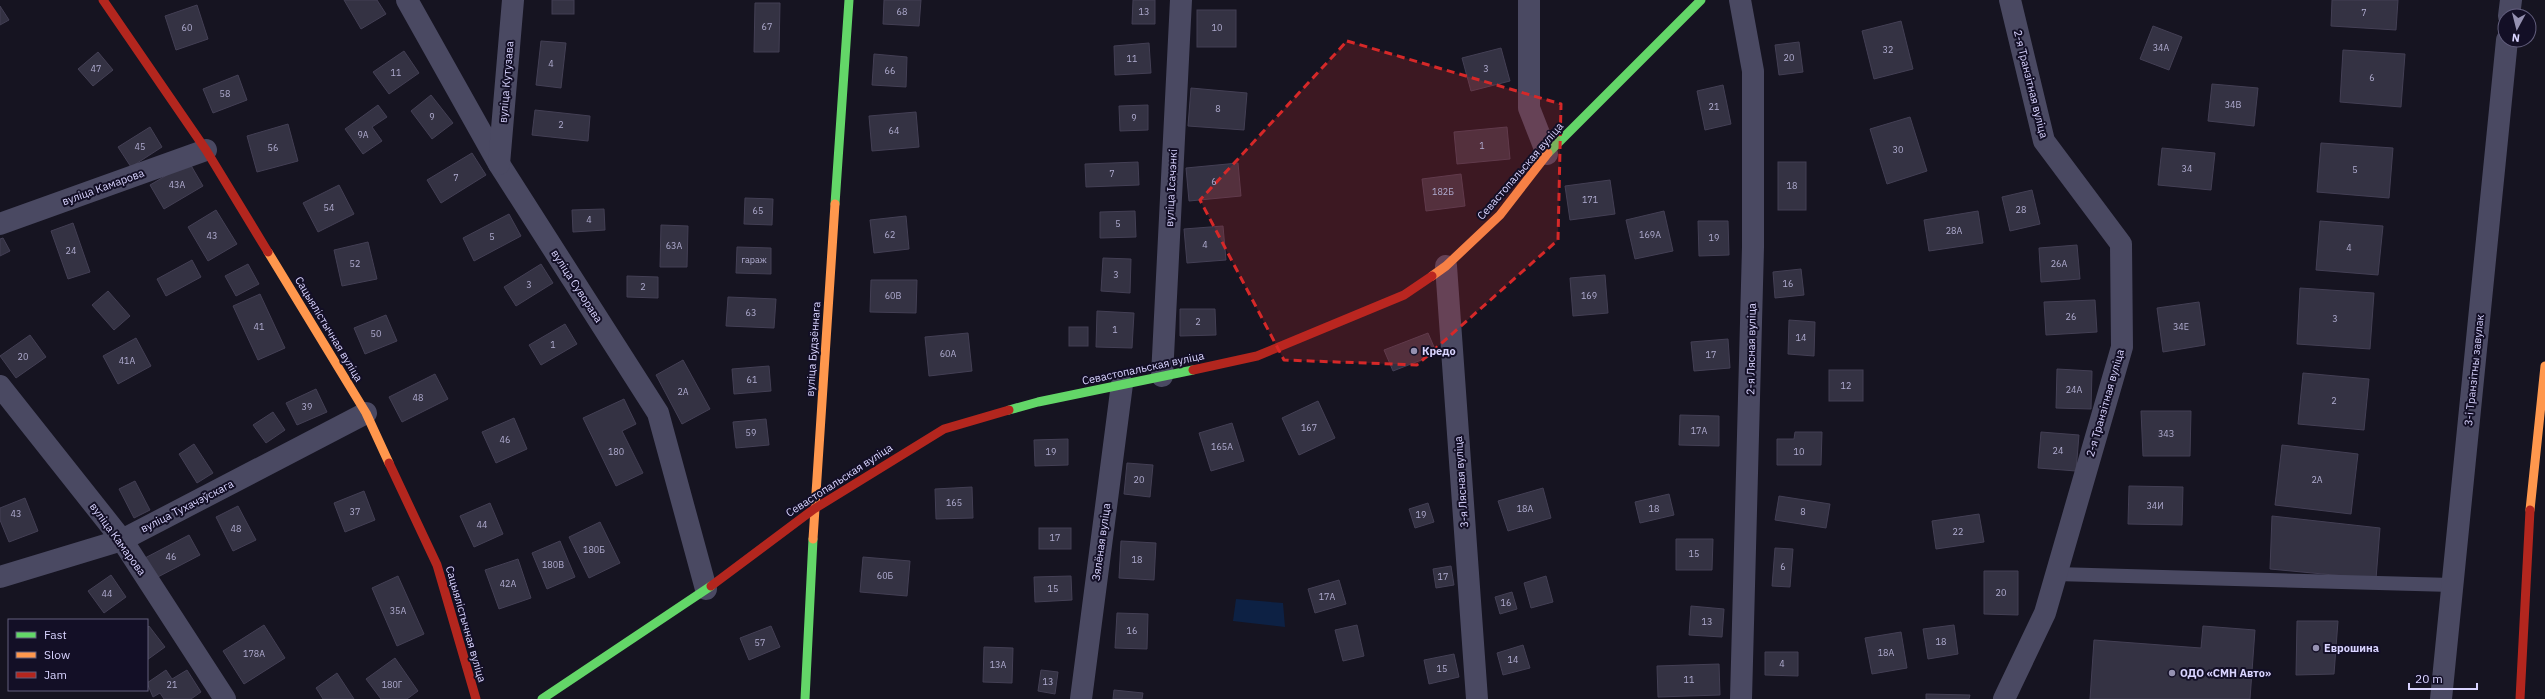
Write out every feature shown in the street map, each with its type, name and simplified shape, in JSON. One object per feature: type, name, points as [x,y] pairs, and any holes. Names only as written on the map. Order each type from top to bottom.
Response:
[{"type":"street","name":"Сацыялістычная вуліца","points":[[103,0],[206,150],[366,413],[437,565],[476,699]]},
{"type":"street","name":"вуліца Суворава","points":[[407,0],[499,164],[658,413],[706,589]]},
{"type":"street","name":"вуліца Кутузава","points":[[499,164],[513,0]]},
{"type":"street","name":"вуліца Будзённага","points":[[805,699],[814,509],[849,0]]},
{"type":"street","name":"вуліца Ісачэнкі","points":[[1162,376],[1181,0]]},
{"type":"street","points":[[1529,0],[1528,108],[1547,154]]},
{"type":"street","name":"Севастопальская вуліца","points":[[542,699],[706,589],[814,509],[944,429],[1038,402],[1257,356],[1404,295],[1446,266],[1500,215],[1547,154],[1701,0]]},
{"type":"street","name":"2-я Лясная вуліца","points":[[1740,0],[1752,70],[1753,224],[1742,699]]},
{"type":"street","name":"2-я Транзітная вуліца","points":[[2004,699],[2045,614],[2122,347],[2121,244],[2044,141],[2010,0]]},
{"type":"street","name":"3-і Транзітны завулак","points":[[2440,699],[2506,48]]},
{"type":"street","name":"вуліца Камарова","points":[[0,224],[206,150]]},
{"type":"street","name":"3-я Лясная вуліца","points":[[1446,266],[1477,699]]},
{"type":"street","points":[[2520,699],[2531,495],[2545,366]]},
{"type":"street","name":"Зялёная вуліца","points":[[1081,699],[1122,384]]},
{"type":"street","name":"вуліца Камарова","points":[[0,386],[122,540],[226,699]]},
{"type":"street","name":"вуліца Тухачэўскага","points":[[0,577],[122,540],[366,413]]},
{"type":"lane","points":[[2056,574],[2452,585]]},
{"type":"highlighted area","points":[[1347,41],[1561,104],[1558,240],[1417,365],[1284,360],[1200,200]]},
{"type":"water","points":[[1236,599],[1283,603],[1285,627],[1233,621]]},
{"type":"building","points":[[344,0],[377,0],[386,14],[361,29]]},
{"type":"building","points":[[552,0],[574,0],[574,14],[552,14]]},
{"type":"building","points":[[884,0],[921,0],[919,26],[883,24]]},
{"type":"building","points":[[1133,0],[1155,0],[1155,24],[1132,24]]},
{"type":"building","points":[[2332,0],[2398,0],[2396,30],[2331,26]]},
{"type":"building","points":[[755,3],[780,3],[779,52],[754,52]]},
{"type":"building","points":[[197,5],[208,39],[176,50],[165,16]]},
{"type":"building","points":[[0,6],[9,20],[0,25]]},
{"type":"building","points":[[1197,10],[1236,10],[1236,47],[1197,47]]},
{"type":"building","points":[[1901,21],[1913,69],[1874,79],[1862,31]]},
{"type":"building","points":[[2153,26],[2182,37],[2169,70],[2140,59]]},
{"type":"building","points":[[541,41],[566,43],[561,88],[536,85]]},
{"type":"building","points":[[1799,42],[1803,72],[1779,75],[1775,45]]},
{"type":"building","points":[[1149,43],[1151,73],[1115,75],[1114,46]]},
{"type":"building","points":[[1501,48],[1510,81],[1471,91],[1462,58]]},
{"type":"building","points":[[2343,50],[2405,54],[2401,107],[2340,102]]},
{"type":"building","points":[[404,51],[419,73],[389,94],[373,72]]},
{"type":"building","points":[[98,52],[113,70],[93,86],[78,69]]},
{"type":"building","points":[[874,54],[907,57],[906,87],[872,85]]},
{"type":"building","points":[[238,75],[247,100],[213,113],[203,89]]},
{"type":"building","points":[[2212,84],[2258,88],[2254,126],[2208,121]]},
{"type":"building","points":[[1723,85],[1731,124],[1705,130],[1697,91]]},
{"type":"building","points":[[1191,88],[1247,93],[1244,130],[1188,126]]},
{"type":"building","points":[[431,95],[453,123],[432,139],[411,111]]},
{"type":"building","points":[[378,105],[387,117],[372,127],[382,141],[363,154],[345,129]]},
{"type":"building","points":[[1148,105],[1148,130],[1120,131],[1119,106]]},
{"type":"building","points":[[535,110],[590,116],[588,141],[532,135]]},
{"type":"building","points":[[916,112],[919,147],[872,151],[869,116]]},
{"type":"building","points":[[1910,117],[1927,171],[1887,184],[1870,129]]},
{"type":"building","points":[[288,124],[298,161],[257,172],[247,136]]},
{"type":"building","points":[[150,127],[162,147],[131,167],[118,147]]},
{"type":"building","points":[[1507,127],[1510,159],[1457,164],[1454,132]]},
{"type":"building","points":[[2321,143],[2393,148],[2389,198],[2317,192]]},
{"type":"building","points":[[2162,148],[2215,153],[2211,190],[2158,185]]},
{"type":"building","points":[[472,153],[486,175],[441,203],[427,180]]},
{"type":"building","points":[[189,162],[203,186],[164,209],[150,185]]},
{"type":"building","points":[[1138,162],[1139,185],[1086,187],[1085,164]]},
{"type":"building","points":[[1778,162],[1806,162],[1806,210],[1778,210]]},
{"type":"building","points":[[1238,163],[1241,196],[1189,201],[1186,168]]},
{"type":"building","points":[[1461,174],[1465,206],[1426,211],[1422,179]]},
{"type":"building","points":[[1610,180],[1615,214],[1570,220],[1565,186]]},
{"type":"building","points":[[339,185],[354,214],[318,232],[303,203]]},
{"type":"building","points":[[2032,190],[2040,224],[2010,231],[2002,197]]},
{"type":"building","points":[[745,198],[773,199],[772,225],[744,224]]},
{"type":"building","points":[[604,209],[605,230],[573,232],[572,210]]},
{"type":"building","points":[[216,210],[237,244],[208,261],[188,227]]},
{"type":"building","points":[[1135,211],[1136,237],[1100,238],[1100,212]]},
{"type":"building","points":[[1664,211],[1673,251],[1635,259],[1626,220]]},
{"type":"building","points":[[1978,211],[1983,243],[1929,251],[1924,220]]},
{"type":"building","points":[[509,214],[521,236],[474,261],[463,238]]},
{"type":"building","points":[[906,216],[909,249],[874,253],[870,220]]},
{"type":"building","points":[[1698,221],[1728,221],[1729,255],[1699,256]]},
{"type":"building","points":[[2320,221],[2383,226],[2378,275],[2316,270]]},
{"type":"building","points":[[73,223],[90,272],[68,279],[51,231]]},
{"type":"building","points":[[661,225],[688,226],[687,267],[660,267]]},
{"type":"building","points":[[1223,226],[1226,260],[1187,263],[1184,229]]},
{"type":"building","points":[[3,238],[10,251],[0,256],[0,239]]},
{"type":"building","points":[[368,242],[377,279],[342,286],[334,250]]},
{"type":"building","points":[[2077,245],[2080,279],[2041,282],[2039,248]]},
{"type":"building","points":[[737,247],[771,248],[771,274],[736,273]]},
{"type":"building","points":[[1103,258],[1131,259],[1130,293],[1101,291]]},
{"type":"building","points":[[192,260],[201,277],[166,296],[157,279]]},
{"type":"building","points":[[248,264],[259,284],[236,296],[225,276]]},
{"type":"building","points":[[541,264],[553,283],[516,306],[504,287]]},
{"type":"building","points":[[1801,269],[1804,295],[1775,298],[1773,272]]},
{"type":"building","points":[[1605,275],[1608,313],[1573,316],[1570,278]]},
{"type":"building","points":[[627,276],[658,277],[658,298],[627,297]]},
{"type":"building","points":[[871,280],[917,280],[916,313],[870,312]]},
{"type":"building","points":[[2300,288],[2374,293],[2370,349],[2297,344]]},
{"type":"building","points":[[108,291],[130,316],[114,330],[92,305]]},
{"type":"building","points":[[260,294],[285,348],[258,360],[233,306]]},
{"type":"building","points":[[728,297],[776,299],[774,328],[726,326]]},
{"type":"building","points":[[2095,300],[2097,332],[2046,335],[2044,302]]},
{"type":"building","points":[[2199,302],[2205,345],[2163,352],[2157,308]]},
{"type":"building","points":[[1180,309],[1215,309],[1216,335],[1180,336]]},
{"type":"building","points":[[1097,311],[1134,313],[1132,348],[1096,347]]},
{"type":"building","points":[[386,315],[397,341],[365,354],[354,328]]},
{"type":"building","points":[[1789,320],[1815,322],[1814,356],[1788,354]]},
{"type":"building","points":[[565,324],[577,344],[541,365],[529,345]]},
{"type":"building","points":[[1069,327],[1088,327],[1088,346],[1069,346]]},
{"type":"building","points":[[968,333],[972,371],[929,376],[925,337]]},
{"type":"building","points":[[1428,333],[1437,354],[1393,371],[1384,350]]},
{"type":"building","points":[[30,335],[46,357],[16,378],[0,356]]},
{"type":"building","points":[[136,338],[151,366],[118,384],[103,356]]},
{"type":"building","points":[[1728,339],[1730,368],[1694,371],[1691,342]]},
{"type":"building","points":[[683,360],[710,409],[682,424],[656,375]]},
{"type":"building","points":[[769,366],[771,391],[734,394],[732,369]]},
{"type":"building","points":[[2057,369],[2092,371],[2091,409],[2056,408]]},
{"type":"building","points":[[1829,370],[1863,370],[1863,401],[1829,401]]},
{"type":"building","points":[[2303,373],[2369,379],[2364,430],[2298,424]]},
{"type":"building","points":[[435,374],[448,399],[402,422],[389,397]]},
{"type":"building","points":[[316,389],[327,412],[297,425],[286,403]]},
{"type":"building","points":[[624,399],[636,424],[622,431],[643,473],[616,486],[583,418]]},
{"type":"building","points":[[1318,401],[1335,438],[1299,455],[1282,418]]},
{"type":"building","points":[[2141,411],[2191,411],[2190,456],[2143,456]]},
{"type":"building","points":[[273,412],[285,430],[266,443],[253,425]]},
{"type":"building","points":[[1680,415],[1719,416],[1719,446],[1679,445]]},
{"type":"building","points":[[514,418],[527,449],[496,463],[482,432]]},
{"type":"building","points":[[766,419],[769,445],[736,448],[733,422]]},
{"type":"building","points":[[1232,423],[1244,461],[1211,471],[1199,433]]},
{"type":"building","points":[[1795,432],[1822,432],[1821,465],[1777,465],[1777,439],[1794,439]]},
{"type":"building","points":[[2041,432],[2079,435],[2076,471],[2038,468]]},
{"type":"building","points":[[1068,439],[1068,465],[1035,466],[1034,440]]},
{"type":"building","points":[[194,444],[213,473],[197,483],[179,454]]},
{"type":"building","points":[[2282,445],[2358,454],[2351,514],[2275,505]]},
{"type":"building","points":[[1127,463],[1153,465],[1150,497],[1124,494]]},
{"type":"building","points":[[135,481],[150,510],[134,518],[119,489]]},
{"type":"building","points":[[2129,486],[2183,487],[2182,525],[2128,524]]},
{"type":"building","points":[[972,487],[973,518],[936,519],[935,489]]},
{"type":"building","points":[[1543,488],[1551,518],[1508,531],[1498,501]]},
{"type":"building","points":[[364,491],[375,520],[345,532],[334,503]]},
{"type":"building","points":[[1669,494],[1674,515],[1640,523],[1635,502]]},
{"type":"building","points":[[1779,496],[1830,504],[1826,528],[1775,520]]},
{"type":"building","points":[[25,498],[38,531],[9,542],[0,520],[0,508]]},
{"type":"building","points":[[490,503],[503,534],[474,547],[460,516]]},
{"type":"building","points":[[1428,503],[1434,522],[1415,528],[1409,509]]},
{"type":"building","points":[[238,506],[256,540],[233,551],[216,517]]},
{"type":"building","points":[[1979,514],[1984,542],[1936,549],[1932,521]]},
{"type":"building","points":[[2272,516],[2380,528],[2376,579],[2270,569]]},
{"type":"building","points":[[600,522],[620,563],[589,578],[569,537]]},
{"type":"building","points":[[1039,528],[1071,528],[1071,549],[1039,549]]},
{"type":"building","points":[[189,535],[200,555],[154,579],[143,559]]},
{"type":"building","points":[[1676,539],[1713,539],[1712,570],[1676,570]]},
{"type":"building","points":[[560,541],[575,577],[547,589],[532,553]]},
{"type":"building","points":[[1121,541],[1156,543],[1154,580],[1119,578]]},
{"type":"building","points":[[1775,548],[1793,549],[1790,587],[1772,586]]},
{"type":"building","points":[[863,557],[910,561],[907,596],[860,592]]},
{"type":"building","points":[[518,559],[531,598],[499,609],[485,570]]},
{"type":"building","points":[[1451,566],[1454,585],[1436,588],[1433,569]]},
{"type":"building","points":[[1984,571],[2018,571],[2018,615],[1984,614]]},
{"type":"building","points":[[111,575],[126,597],[104,613],[88,591]]},
{"type":"building","points":[[398,576],[424,634],[397,646],[372,588]]},
{"type":"building","points":[[1071,576],[1072,600],[1035,602],[1034,577]]},
{"type":"building","points":[[1546,576],[1553,602],[1531,608],[1524,583]]},
{"type":"building","points":[[1339,580],[1346,604],[1315,613],[1308,589]]},
{"type":"building","points":[[1512,592],[1517,609],[1500,614],[1495,597]]},
{"type":"building","points":[[1691,606],[1724,609],[1722,637],[1689,635]]},
{"type":"building","points":[[1117,613],[1148,614],[1147,649],[1115,648]]},
{"type":"building","name":"Еврошина","points":[[2297,621],[2338,621],[2334,674],[2296,675]]},
{"type":"building","points":[[264,625],[285,658],[244,684],[223,651]]},
{"type":"building","points":[[1357,625],[1364,656],[1343,661],[1335,630]]},
{"type":"building","points":[[1954,625],[1958,654],[1928,659],[1923,629]]},
{"type":"building","points":[[149,626],[165,647],[148,659]]},
{"type":"building","points":[[771,626],[780,647],[749,660],[740,638]]},
{"type":"building","name":"ОДО «СМН Авто»","points":[[2203,626],[2255,630],[2250,699],[2090,699],[2094,640],[2201,648]]},
{"type":"building","points":[[1901,632],[1907,668],[1872,674],[1865,638]]},
{"type":"building","points":[[1523,645],[1530,668],[1503,675],[1497,653]]},
{"type":"building","points":[[984,647],[1013,648],[1012,683],[983,682]]},
{"type":"building","points":[[1765,652],[1798,652],[1798,676],[1765,675]]},
{"type":"building","points":[[1454,654],[1459,677],[1429,684],[1424,660]]},
{"type":"building","points":[[395,658],[418,691],[407,699],[381,699],[366,679]]},
{"type":"building","points":[[1719,664],[1720,695],[1658,697],[1657,666]]},
{"type":"building","points":[[166,670],[172,679],[187,670],[201,692],[191,699],[164,699],[160,693],[153,697],[148,682]]},
{"type":"building","points":[[1041,670],[1058,672],[1055,694],[1038,691]]},
{"type":"building","points":[[337,673],[354,699],[323,699],[316,688]]},
{"type":"building","points":[[1114,690],[1143,693],[1142,699],[1113,699]]},
{"type":"building","points":[[1926,694],[1970,695],[1969,699],[1926,699]]},
{"type":"traffic: fast","points":[[835,204],[849,0]]},
{"type":"traffic: fast","points":[[1548,153],[1701,0]]},
{"type":"traffic: fast","points":[[1009,410],[1038,402],[1193,370]]},
{"type":"traffic: fast","points":[[805,699],[813,539]]},
{"type":"traffic: fast","points":[[542,699],[711,586]]},
{"type":"traffic: slow","points":[[1432,276],[1446,266],[1500,215],[1548,153]]},
{"type":"traffic: slow","points":[[813,539],[835,204]]},
{"type":"traffic: slow","points":[[268,252],[366,413],[389,463]]},
{"type":"traffic: slow","points":[[2530,510],[2545,366]]},
{"type":"traffic: jam","points":[[103,0],[206,150],[268,252]]},
{"type":"traffic: jam","points":[[1193,370],[1257,356],[1404,295],[1432,276]]},
{"type":"traffic: jam","points":[[711,586],[814,509],[944,429],[1009,410]]},
{"type":"traffic: jam","points":[[389,463],[437,565],[476,699]]},
{"type":"traffic: jam","points":[[2520,699],[2530,510]]},
{"type":"place","name":"Кредо","points":[[1414,351]]},
{"type":"place","name":"Еврошина","points":[[2316,648]]},
{"type":"place","name":"ОДО «СМН Авто»","points":[[2172,673]]}]
